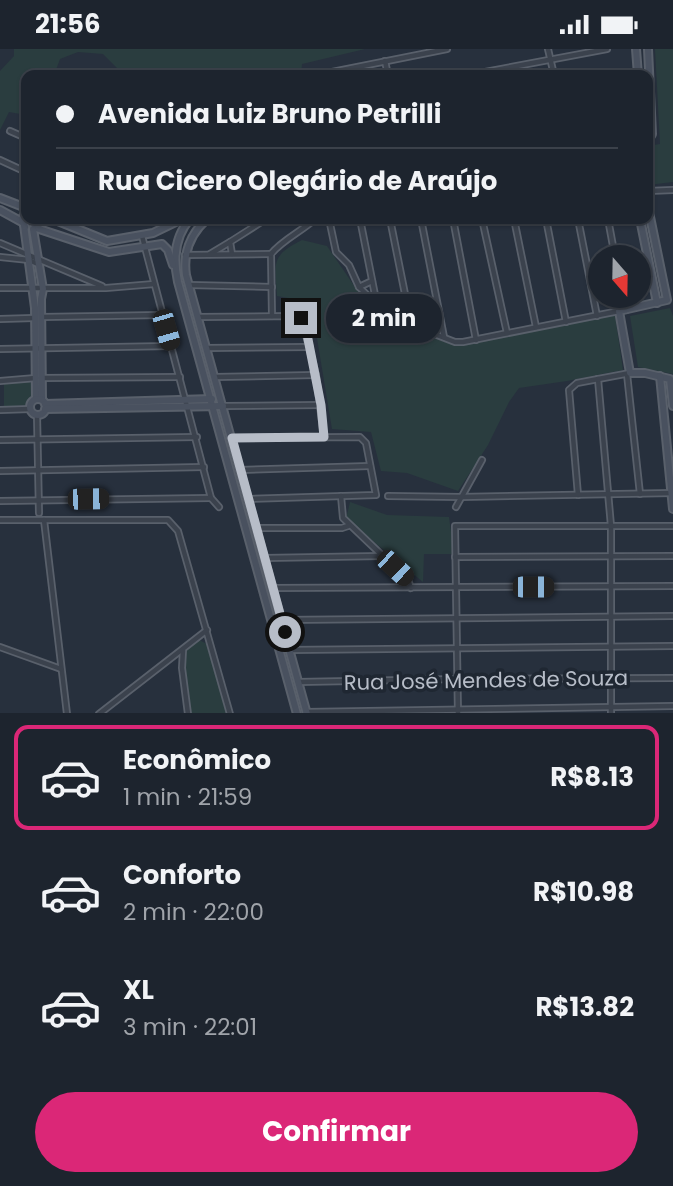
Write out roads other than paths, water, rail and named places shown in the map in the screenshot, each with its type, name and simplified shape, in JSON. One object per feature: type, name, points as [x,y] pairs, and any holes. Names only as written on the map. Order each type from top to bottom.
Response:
[{"type":"main road","points":[[636,49],[638,70]]},
{"type":"main road","points":[[648,49],[648,70]]},
{"type":"main road","points":[[0,198],[21,207]]},
{"type":"main road","points":[[0,210],[21,222]]},
{"type":"main road","points":[[23,224],[38,318]]},
{"type":"main road","points":[[25,224],[109,253],[159,244],[169,250],[296,713]]},
{"type":"main road","points":[[38,224],[35,229],[37,262],[43,289],[38,318],[42,403],[37,415],[30,409],[30,403],[42,403],[187,404],[210,402],[220,397]]},
{"type":"main road","points":[[65,224],[102,240],[142,236],[172,224]]},
{"type":"main road","points":[[176,272],[177,241],[187,224]]},
{"type":"main road","points":[[201,224],[186,255],[189,285],[307,713]]},
{"type":"main road","points":[[641,224],[657,303]]},
{"type":"main road","points":[[652,224],[670,300],[622,311],[628,374],[672,379],[673,406]]},
{"type":"main road","points":[[191,332],[202,330]]},
{"type":"main road","points":[[660,376],[673,509]]},
{"type":"main road","points":[[210,402],[223,407]]},
{"type":"main road","points":[[267,606],[272,610],[278,633],[285,632]]},
{"type":"main road","points":[[277,643],[279,636],[287,640]]},
{"type":"street","points":[[341,70],[447,49]]},
{"type":"street","points":[[548,49],[553,70]]},
{"type":"street","points":[[495,70],[607,49]]},
{"type":"street","points":[[385,61],[387,70]]},
{"type":"street","points":[[10,131],[21,136]]},
{"type":"street","points":[[0,160],[21,170]]},
{"type":"street","points":[[653,191],[673,190]]},
{"type":"street","points":[[208,255],[258,224]]},
{"type":"street","points":[[272,316],[271,254],[275,248],[310,224]]},
{"type":"street","points":[[330,224],[336,252],[349,265],[359,287],[377,306],[390,317],[444,337],[463,342],[476,340],[622,311],[622,308]]},
{"type":"street","points":[[361,224],[377,306]]},
{"type":"street","points":[[391,224],[411,325]]},
{"type":"street","points":[[422,224],[444,337]]},
{"type":"street","points":[[454,224],[476,340]]},
{"type":"street","points":[[483,224],[507,333]]},
{"type":"street","points":[[515,224],[536,327]]},
{"type":"street","points":[[546,224],[566,322]]},
{"type":"street","points":[[579,224],[597,316]]},
{"type":"street","points":[[609,224],[613,245]]},
{"type":"street","points":[[142,236],[211,498],[219,507]]},
{"type":"street","points":[[230,242],[232,254]]},
{"type":"street","points":[[2,244],[37,262],[106,288]]},
{"type":"street","points":[[0,257],[5,251],[2,244]]},
{"type":"street","points":[[186,255],[271,254]]},
{"type":"street","points":[[0,257],[28,257]]},
{"type":"street","points":[[69,273],[72,280],[70,289]]},
{"type":"street","points":[[359,287],[372,281]]},
{"type":"street","points":[[0,288],[70,289],[153,284]]},
{"type":"street","points":[[189,285],[272,286]]},
{"type":"street","points":[[0,319],[162,315]]},
{"type":"street","points":[[198,317],[301,318],[316,375],[324,437]]},
{"type":"street","points":[[0,349],[171,346]]},
{"type":"street","points":[[206,348],[310,347]]},
{"type":"street","points":[[578,495],[569,391],[573,384],[628,374],[640,493]]},
{"type":"street","points":[[215,377],[316,375]]},
{"type":"street","points":[[0,381],[39,378],[180,377]]},
{"type":"street","points":[[598,379],[611,526],[611,713]]},
{"type":"street","points":[[223,407],[321,405]]},
{"type":"street","points":[[0,409],[30,409]]},
{"type":"street","points":[[37,415],[39,513]]},
{"type":"street","points":[[0,440],[197,437]]},
{"type":"street","points":[[232,438],[363,438],[366,443],[376,495],[248,499]]},
{"type":"street","points":[[456,507],[482,460]]},
{"type":"street","points":[[240,470],[370,466]]},
{"type":"street","points":[[0,471],[204,467]]},
{"type":"street","points":[[388,496],[672,493]]},
{"type":"street","points":[[341,496],[342,518],[348,526],[408,580],[411,588]]},
{"type":"street","points":[[0,501],[211,498]]},
{"type":"street","points":[[0,520],[168,520],[173,524],[178,531],[230,713]]},
{"type":"street","points":[[44,520],[67,713]]},
{"type":"street","points":[[256,528],[348,526]]},
{"type":"street","points":[[458,711],[455,526],[673,526]]},
{"type":"street","points":[[455,557],[673,556]]},
{"type":"street","points":[[265,558],[382,557]]},
{"type":"street","points":[[273,588],[673,586]]},
{"type":"street","points":[[282,620],[673,616]]},
{"type":"street","points":[[99,713],[207,631]]},
{"type":"street","points":[[289,650],[673,646]]},
{"type":"street","points":[[0,647],[61,669]]},
{"type":"street","points":[[183,650],[182,667],[188,713]]},
{"type":"street","points":[[170,659],[182,667]]},
{"type":"street","name":"Rua José Mendes de Souza","points":[[298,682],[673,678]]},
{"type":"street","points":[[307,713],[673,706]]}]
